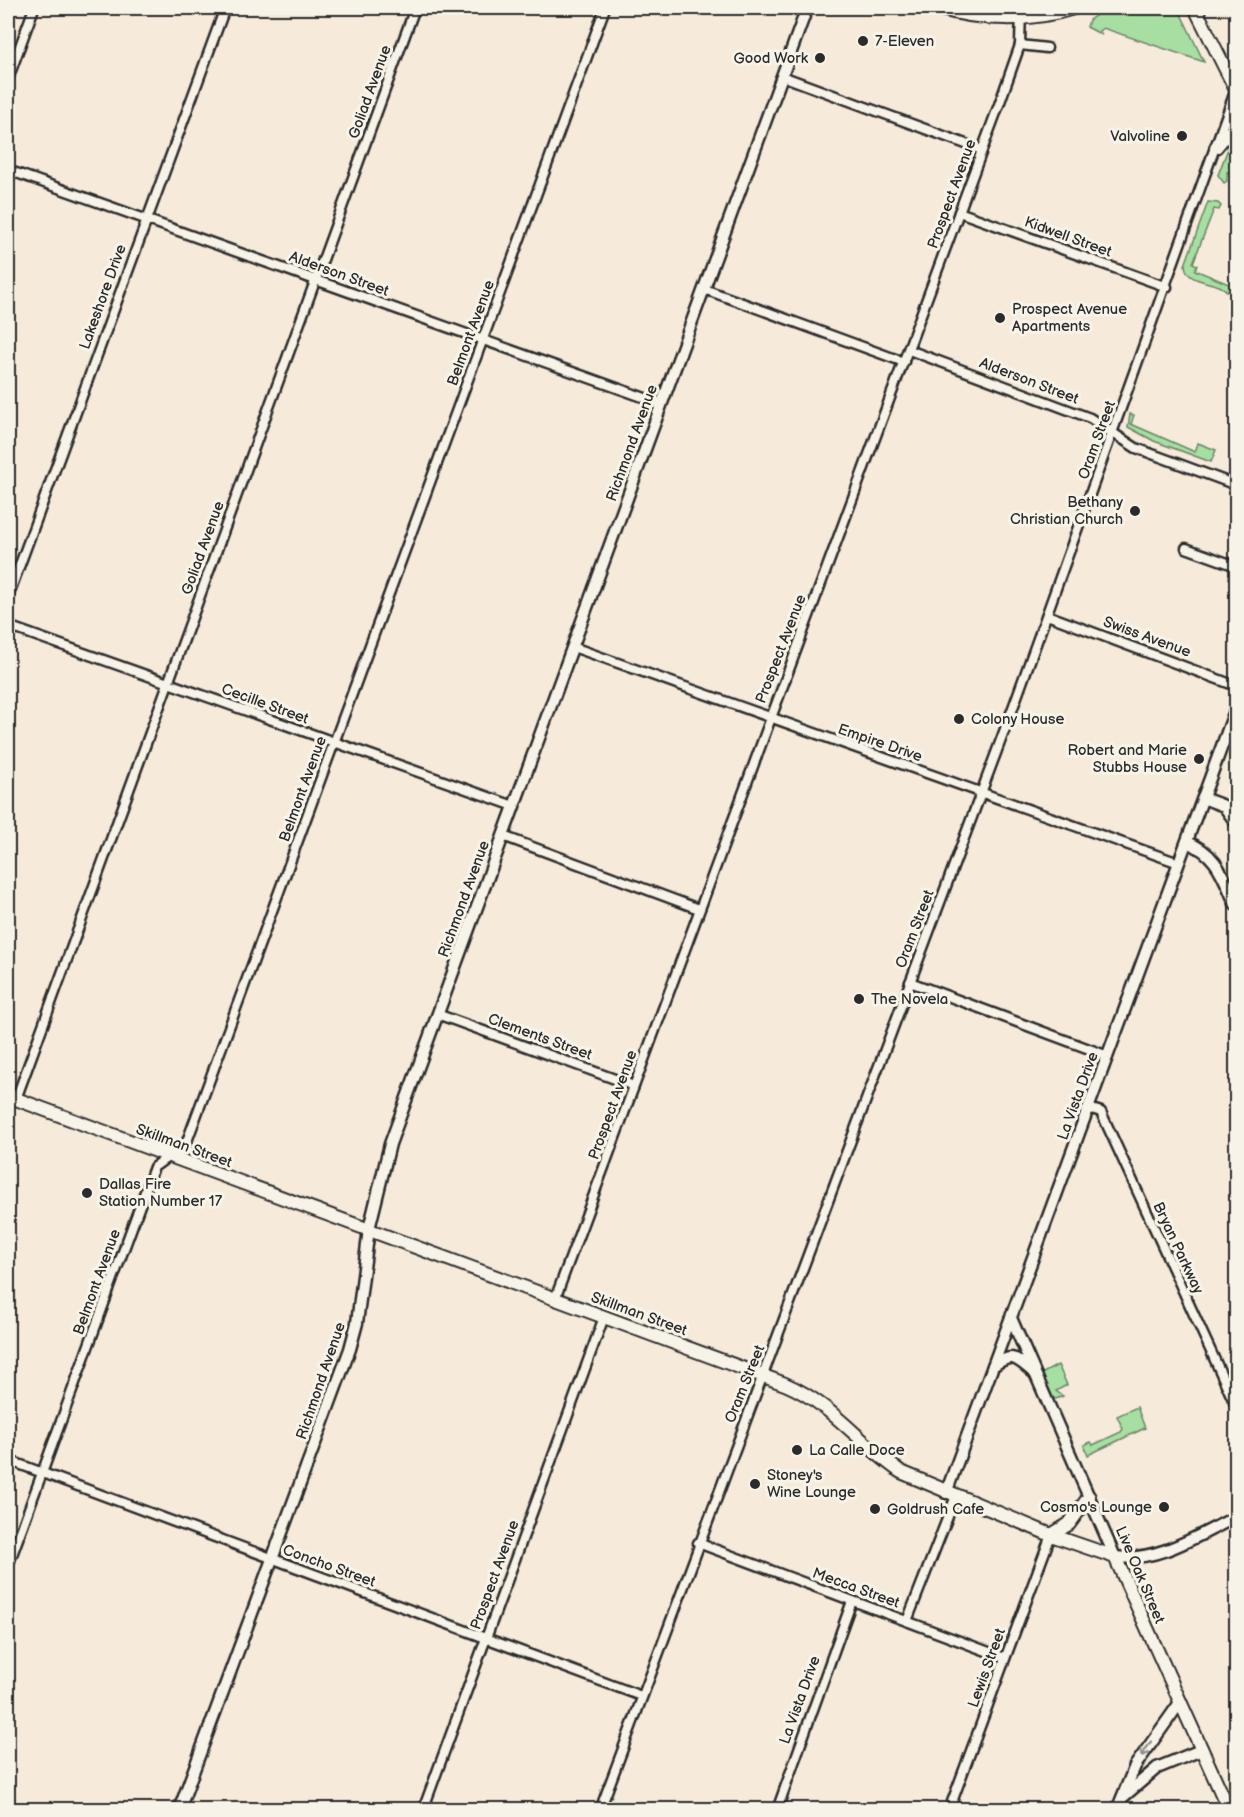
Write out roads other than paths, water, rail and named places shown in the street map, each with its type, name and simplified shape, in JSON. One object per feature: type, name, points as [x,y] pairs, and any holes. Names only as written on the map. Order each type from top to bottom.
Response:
[{"type":"main road","points":[[938,8],[967,15],[1074,8]]},
{"type":"main road","points":[[1195,8],[1236,90]]},
{"type":"main road","points":[[1216,147],[1226,135],[1236,129]]},
{"type":"main road","name":"Skillman Street","points":[[12,1097],[806,1393],[833,1412],[881,1459],[901,1472],[1051,1535],[1115,1557]]},
{"type":"main road","points":[[1051,1535],[1070,1524],[1089,1497]]},
{"type":"main road","name":"Live Oak Street","points":[[1115,1557],[1179,1704],[1229,1809]]},
{"type":"street","points":[[8,79],[34,8]]},
{"type":"street","name":"Lakeshore Drive","points":[[8,597],[225,8]]},
{"type":"street","name":"Goliad Avenue","points":[[12,1097],[167,684],[415,8]]},
{"type":"street","name":"Belmont Avenue","points":[[8,1566],[154,1167],[186,1144],[606,8]]},
{"type":"street","name":"Richmond Avenue","points":[[179,1809],[352,1340],[360,1304],[369,1229],[390,1144],[807,8]]},
{"type":"street","name":"Prospect Avenue","points":[[555,1299],[982,150],[1020,45],[1021,13]]},
{"type":"street","points":[[1020,45],[1047,48]]},
{"type":"street","points":[[782,76],[982,150]]},
{"type":"street","name":"Oram Street","points":[[600,1809],[761,1375],[775,1347],[824,1218],[1114,434],[1236,90]]},
{"type":"street","name":"Alderson Street","points":[[8,170],[662,404]]},
{"type":"street","name":"Kidwell Street","points":[[959,212],[1167,287]]},
{"type":"street","points":[[704,289],[904,362]]},
{"type":"street","name":"Alderson Street","points":[[909,350],[1090,418],[1136,448],[1236,485]]},
{"type":"street","points":[[1186,548],[1236,566]]},
{"type":"street","name":"Swiss Avenue","points":[[1047,615],[1236,686]]},
{"type":"street","name":"Cecille Street","points":[[8,626],[514,806]]},
{"type":"street","name":"Empire Drive","points":[[573,647],[1179,863]]},
{"type":"street","name":"La Vista Drive","points":[[908,1621],[993,1366],[1236,708]]},
{"type":"street","points":[[1203,798],[1224,806],[1236,823]]},
{"type":"street","points":[[503,836],[699,909]]},
{"type":"street","points":[[1187,842],[1208,851],[1217,863],[1236,905]]},
{"type":"street","points":[[910,982],[1108,1056]]},
{"type":"street","name":"Clements Street","points":[[437,1014],[634,1086]]},
{"type":"street","name":"Bryan Parkway","points":[[1089,1108],[1101,1112],[1236,1406]]},
{"type":"street","name":"Prospect Avenue","points":[[423,1809],[604,1317]]},
{"type":"street","name":"Live Oak Street","points":[[1011,1318],[1115,1557]]},
{"type":"street","points":[[993,1366],[1005,1357],[1011,1357],[1034,1373]]},
{"type":"street","name":"Concho Street","points":[[8,1460],[641,1696]]},
{"type":"street","name":"Skillman Street","points":[[1115,1557],[1138,1558],[1157,1554],[1236,1517]]},
{"type":"street","name":"Lewis Street","points":[[949,1809],[1051,1535]]},
{"type":"street","name":"Mecca Street","points":[[698,1543],[1005,1658]]},
{"type":"street","name":"La Vista Drive","points":[[777,1809],[852,1600]]},
{"type":"street","points":[[1119,1804],[1135,1767],[1179,1704]]},
{"type":"street","points":[[1119,1804],[1157,1768],[1201,1750]]},
{"type":"place","name":"7-Eleven","points":[[863,41]]},
{"type":"place","name":"Good Work","points":[[820,58]]},
{"type":"place","name":"Valvoline","points":[[1182,136]]},
{"type":"place","name":"Prospect Avenue Apartments","points":[[1000,318]]},
{"type":"place","name":"Bethany Christian Church","points":[[1135,511]]},
{"type":"place","name":"Colony House","points":[[959,719]]},
{"type":"place","name":"Robert and Marie Stubbs House","points":[[1199,759]]},
{"type":"place","name":"The Novela","points":[[859,999]]},
{"type":"place","name":"Dallas Fire Station Number 17","points":[[87,1193]]},
{"type":"place","name":"La Calle Doce","points":[[797,1450]]},
{"type":"place","name":"Stoney's Wine Lounge","points":[[755,1484]]},
{"type":"place","name":"Cosmo's Lounge","points":[[1164,1507]]},
{"type":"place","name":"Goldrush Cafe","points":[[875,1509]]}]
